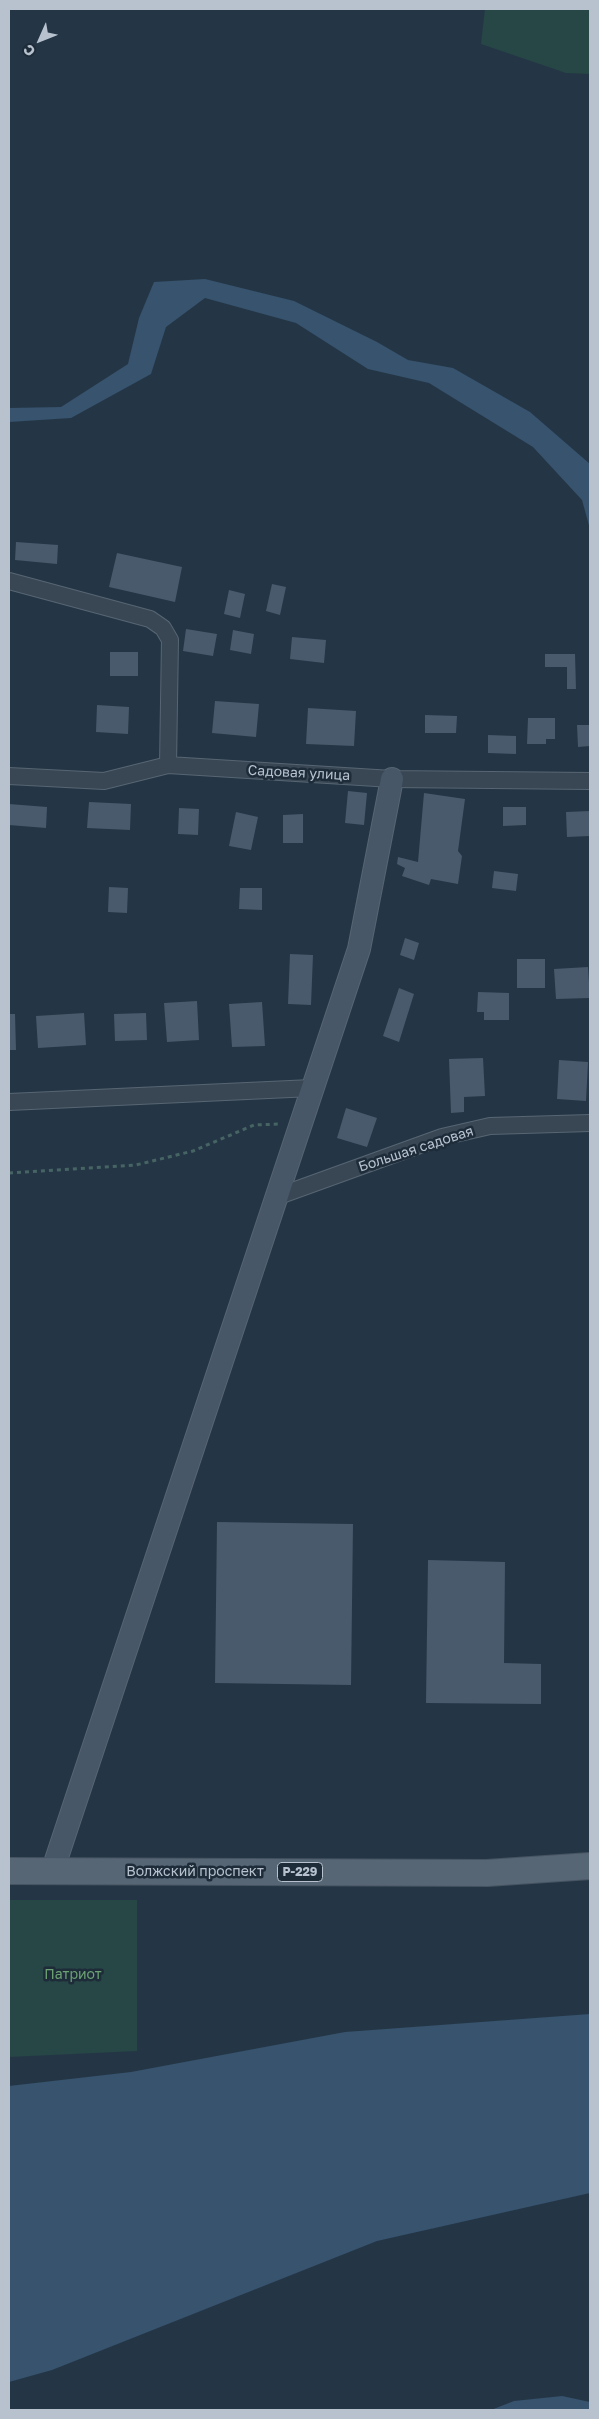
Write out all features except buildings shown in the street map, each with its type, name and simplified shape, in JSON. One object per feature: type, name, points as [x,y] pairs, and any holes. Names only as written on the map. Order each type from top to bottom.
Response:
[{"type":"main road","name":"Волжский проспект","points":[[9,1871],[487,1873],[590,1866]]},
{"type":"street","points":[[9,581],[150,618],[163,628],[170,640],[168,766]]},
{"type":"street","name":"Садовая улица","points":[[9,776],[104,781],[168,766],[392,779],[590,781]]},
{"type":"street","points":[[52,1872],[359,949],[392,779]]},
{"type":"street","points":[[9,1102],[312,1088]]},
{"type":"street","name":"Большая садовая","points":[[276,1197],[442,1137],[480,1128],[490,1126],[590,1123]]},
{"type":"path","points":[[9,1173],[136,1165],[193,1151],[254,1125],[300,1124]]},
{"type":"green space","points":[[485,9],[590,9],[590,74],[566,73],[481,44]]},
{"type":"green space","name":"Патриот","points":[[9,1900],[137,1900],[137,2051],[9,2057]]},
{"type":"water","points":[[205,279],[294,301],[377,342],[408,360],[453,368],[530,412],[590,464],[590,529],[582,500],[533,447],[429,383],[368,369],[296,323],[205,298],[166,327],[151,374],[71,418],[9,422],[9,408],[61,407],[128,364],[139,318],[154,282]]},
{"type":"water","points":[[590,2014],[590,2193],[377,2241],[52,2370],[9,2382],[9,2086],[131,2072],[345,2032]]},
{"type":"water","points":[[562,2396],[590,2402],[590,2410],[491,2410],[514,2401]]}]
